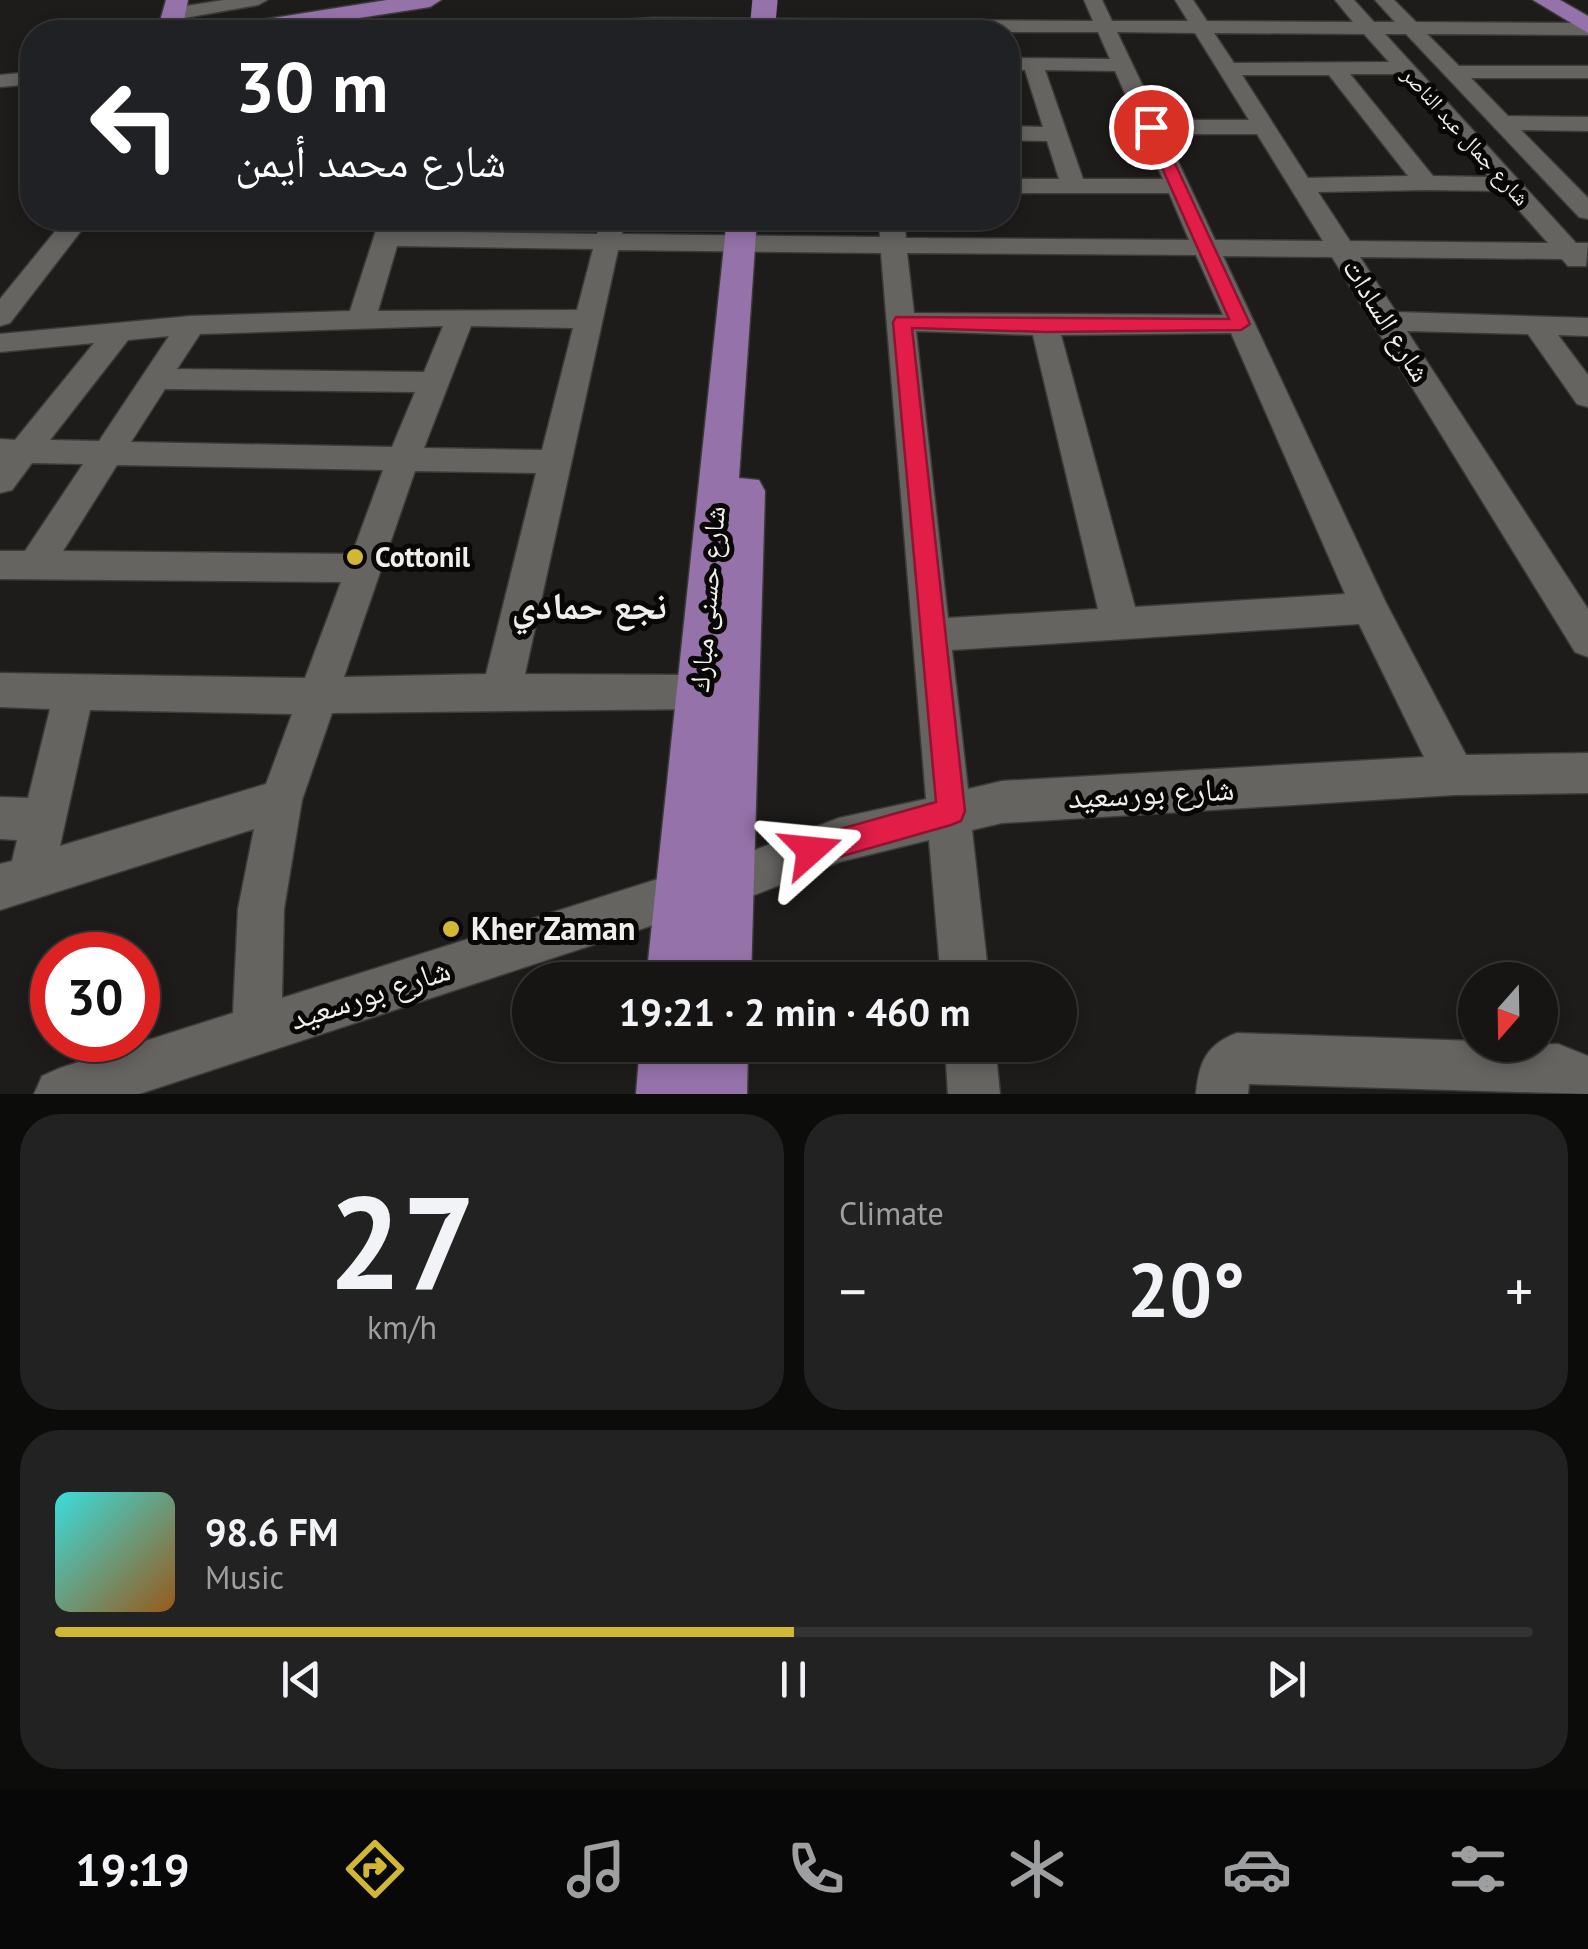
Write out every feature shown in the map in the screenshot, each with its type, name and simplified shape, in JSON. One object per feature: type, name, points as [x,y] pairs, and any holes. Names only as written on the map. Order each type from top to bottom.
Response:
[{"type":"main road","points":[[328,20],[430,0]]},
{"type":"main road","points":[[1544,0],[1588,28]]},
{"type":"main road","name":"شارع حسنى مبارك","points":[[675,962],[699,692],[749,231]]},
{"type":"main road","name":"شارع حسنى مبارك","points":[[723,962],[749,231]]},
{"type":"main road","points":[[667,1094],[669,1062]]},
{"type":"main road","points":[[716,1094],[717,1062]]},
{"type":"street","points":[[166,15],[258,0]]},
{"type":"street","points":[[1014,0],[1024,26]]},
{"type":"street","name":"شارع السادات","points":[[1184,0],[1388,321],[1578,609],[1588,642]]},
{"type":"street","points":[[1278,0],[1298,28]]},
{"type":"street","name":"شارع جمال عبد الناصر","points":[[1344,0],[1509,184],[1578,250],[1588,272]]},
{"type":"street","name":"شارع جمال عبد الناصر","points":[[1384,0],[1588,212]]},
{"type":"street","points":[[1020,26],[1099,13],[1202,28],[1588,28]]},
{"type":"street","points":[[1099,13],[1370,608],[1454,776]]},
{"type":"street","points":[[1020,64],[1123,65]]},
{"type":"street","points":[[1032,64],[1073,186]]},
{"type":"street","points":[[1228,69],[1406,68]]},
{"type":"street","points":[[1335,70],[1426,182]]},
{"type":"street","points":[[1454,72],[1588,72]]},
{"type":"street","points":[[1544,72],[1588,113]]},
{"type":"street","points":[[1502,123],[1588,124]]},
{"type":"street","points":[[1151,127],[1265,127]]},
{"type":"street","points":[[1020,133],[1056,134]]},
{"type":"street","points":[[1560,183],[1588,183]]},
{"type":"street","points":[[1302,184],[1509,184]]},
{"type":"street","points":[[1020,186],[1177,186]]},
{"type":"street","points":[[0,317],[69,230]]},
{"type":"street","points":[[360,322],[388,230]]},
{"type":"street","points":[[501,691],[610,230]]},
{"type":"street","points":[[680,230],[893,232],[1204,247],[1578,250]]},
{"type":"street","points":[[893,232],[964,962]]},
{"type":"street","points":[[258,1031],[262,909],[281,800],[403,458],[461,317]]},
{"type":"street","points":[[0,344],[191,325],[461,317],[591,318]]},
{"type":"street","points":[[1388,321],[1588,327]]},
{"type":"street","points":[[902,322],[1046,326],[1241,324]]},
{"type":"street","points":[[18,565],[106,454],[191,325]]},
{"type":"street","points":[[1046,326],[1121,626]]},
{"type":"street","points":[[1536,326],[1588,397]]},
{"type":"street","points":[[0,481],[13,451],[120,332]]},
{"type":"street","points":[[156,379],[436,382]]},
{"type":"street","points":[[13,451],[556,462]]},
{"type":"street","points":[[18,565],[363,568]]},
{"type":"street","points":[[933,635],[1370,608]]},
{"type":"street","points":[[0,690],[316,696],[501,691],[699,692]]},
{"type":"street","points":[[74,692],[21,818],[15,883],[281,800]]},
{"type":"street","name":"شارع بورسعيد","points":[[726,883],[839,840],[1002,802],[1454,776],[1588,773]]},
{"type":"street","name":"شارع بورسعيد","points":[[60,1094],[680,895]]},
{"type":"street","points":[[1222,1094],[1224,1070],[1237,1058],[1558,1069],[1588,1082]]},
{"type":"street","points":[[971,1062],[974,1094]]},
{"type":"place","name":"Cottonil","points":[[355,557]]},
{"type":"place","name":"Kher Zaman","points":[[451,929]]},
{"type":"district","name":"نجع حمادي","points":[[589,606]]},
{"type":"route","points":[[811,850],[951,811],[902,322],[1046,326],[1241,324],[1151,127]]}]
